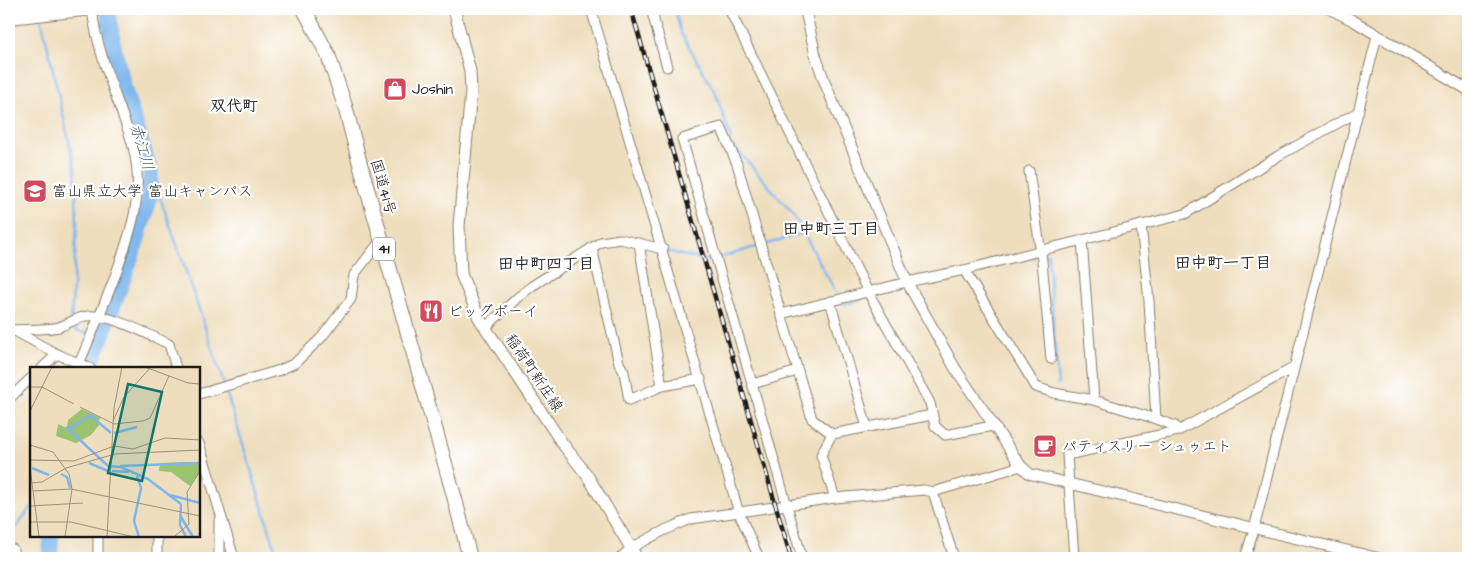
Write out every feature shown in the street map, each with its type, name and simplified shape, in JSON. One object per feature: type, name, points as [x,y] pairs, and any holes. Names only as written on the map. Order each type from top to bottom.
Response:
[{"type":"highway","name":"国道41号","points":[[304,9],[328,55],[345,106],[381,240],[472,558]]},
{"type":"main road","points":[[9,18],[92,9]]},
{"type":"main road","name":"稲荷町新庄線","points":[[454,9],[470,71],[471,91],[459,226],[462,274],[478,318],[562,443],[587,475],[638,558]]},
{"type":"street","points":[[78,364],[100,317],[131,230],[137,202],[138,174],[133,146],[104,61],[94,26],[92,9]]},
{"type":"street","points":[[591,9],[739,513],[759,558]]},
{"type":"street","points":[[651,9],[666,67]]},
{"type":"street","points":[[730,9],[868,292],[930,403],[935,426],[945,435],[993,426]]},
{"type":"street","points":[[805,9],[816,57],[825,83],[908,282],[955,368],[1021,466],[1030,474],[1378,558]]},
{"type":"street","points":[[1330,9],[1468,90]]},
{"type":"street","points":[[1245,558],[1254,529],[1377,36]]},
{"type":"street","points":[[781,314],[1184,214],[1278,156],[1358,112]]},
{"type":"street","points":[[802,558],[682,139],[721,127],[737,164],[812,419],[832,434],[932,415]]},
{"type":"street","points":[[1029,171],[1040,251],[1051,359]]},
{"type":"street","points":[[1141,225],[1149,301],[1156,420]]},
{"type":"street","points":[[486,328],[516,298],[532,286],[601,242],[620,239],[662,249]]},
{"type":"street","points":[[200,394],[280,370],[295,363],[321,338],[351,299],[354,275],[381,240]]},
{"type":"street","points":[[1082,240],[1094,400]]},
{"type":"street","points":[[638,243],[662,386]]},
{"type":"street","points":[[592,248],[619,364],[624,372],[629,400],[662,386],[701,379]]},
{"type":"street","points":[[964,270],[1036,387],[1054,394],[1094,400],[1175,426],[1179,430]]},
{"type":"street","points":[[830,301],[867,427]]},
{"type":"street","points":[[11,330],[58,327],[76,318],[100,317],[129,326],[169,344],[176,367]]},
{"type":"street","points":[[11,330],[87,367]]},
{"type":"street","points":[[43,367],[57,354]]},
{"type":"street","points":[[1074,558],[1067,455],[1179,430],[1293,368]]},
{"type":"street","points":[[752,384],[798,371]]},
{"type":"street","points":[[9,400],[30,379]]},
{"type":"street","points":[[832,434],[822,454],[835,498]]},
{"type":"street","points":[[200,446],[234,558]]},
{"type":"street","points":[[620,558],[631,548],[691,519],[835,498],[924,490],[933,492],[1021,466]]},
{"type":"street","points":[[933,492],[954,558]]},
{"type":"street","points":[[219,513],[219,558]]},
{"type":"street","points":[[98,537],[98,558]]},
{"type":"street","points":[[157,537],[157,558]]},
{"type":"street","points":[[9,552],[13,549],[14,558]]},
{"type":"waterway","name":"赤江川","points":[[90,367],[131,258],[148,205],[151,173],[126,95],[113,44],[108,9]]},
{"type":"waterway","points":[[675,9],[681,33],[716,94],[731,139]]},
{"type":"waterway","points":[[41,17],[75,168],[77,223],[71,320]]},
{"type":"waterway","points":[[733,145],[793,214],[837,294]]},
{"type":"waterway","points":[[151,173],[218,365],[278,558]]},
{"type":"waterway","points":[[764,245],[804,233]]},
{"type":"waterway","points":[[665,251],[709,261],[759,246]]},
{"type":"waterway","points":[[1044,255],[1048,254],[1058,385]]},
{"type":"waterway","points":[[1022,260],[1035,257]]},
{"type":"waterway","points":[[921,285],[949,278]]},
{"type":"waterway","points":[[875,296],[897,291]]},
{"type":"waterway","points":[[843,304],[861,300]]},
{"type":"waterway","points":[[70,326],[78,331],[102,336]]},
{"type":"waterway","points":[[9,535],[30,508]]},
{"type":"waterway","name":"赤江川","points":[[50,558],[51,537]]},
{"type":"railway","points":[[631,9],[791,558]]},
{"type":"place","name":"Joshin","points":[[395,89]]},
{"type":"place","name":"富山県立大学 富山キャンパス","points":[[35,191]]},
{"type":"place","name":"ビッグボーイ","points":[[431,311]]},
{"type":"place","name":"パティスリー シュゥエト","points":[[1045,446]]},
{"type":"district","name":"双代町","points":[[234,106]]},
{"type":"district","name":"田中町三丁目","points":[[831,229]]},
{"type":"district","name":"田中町一丁目","points":[[1223,263]]},
{"type":"district","name":"田中町四丁目","points":[[546,264]]}]
